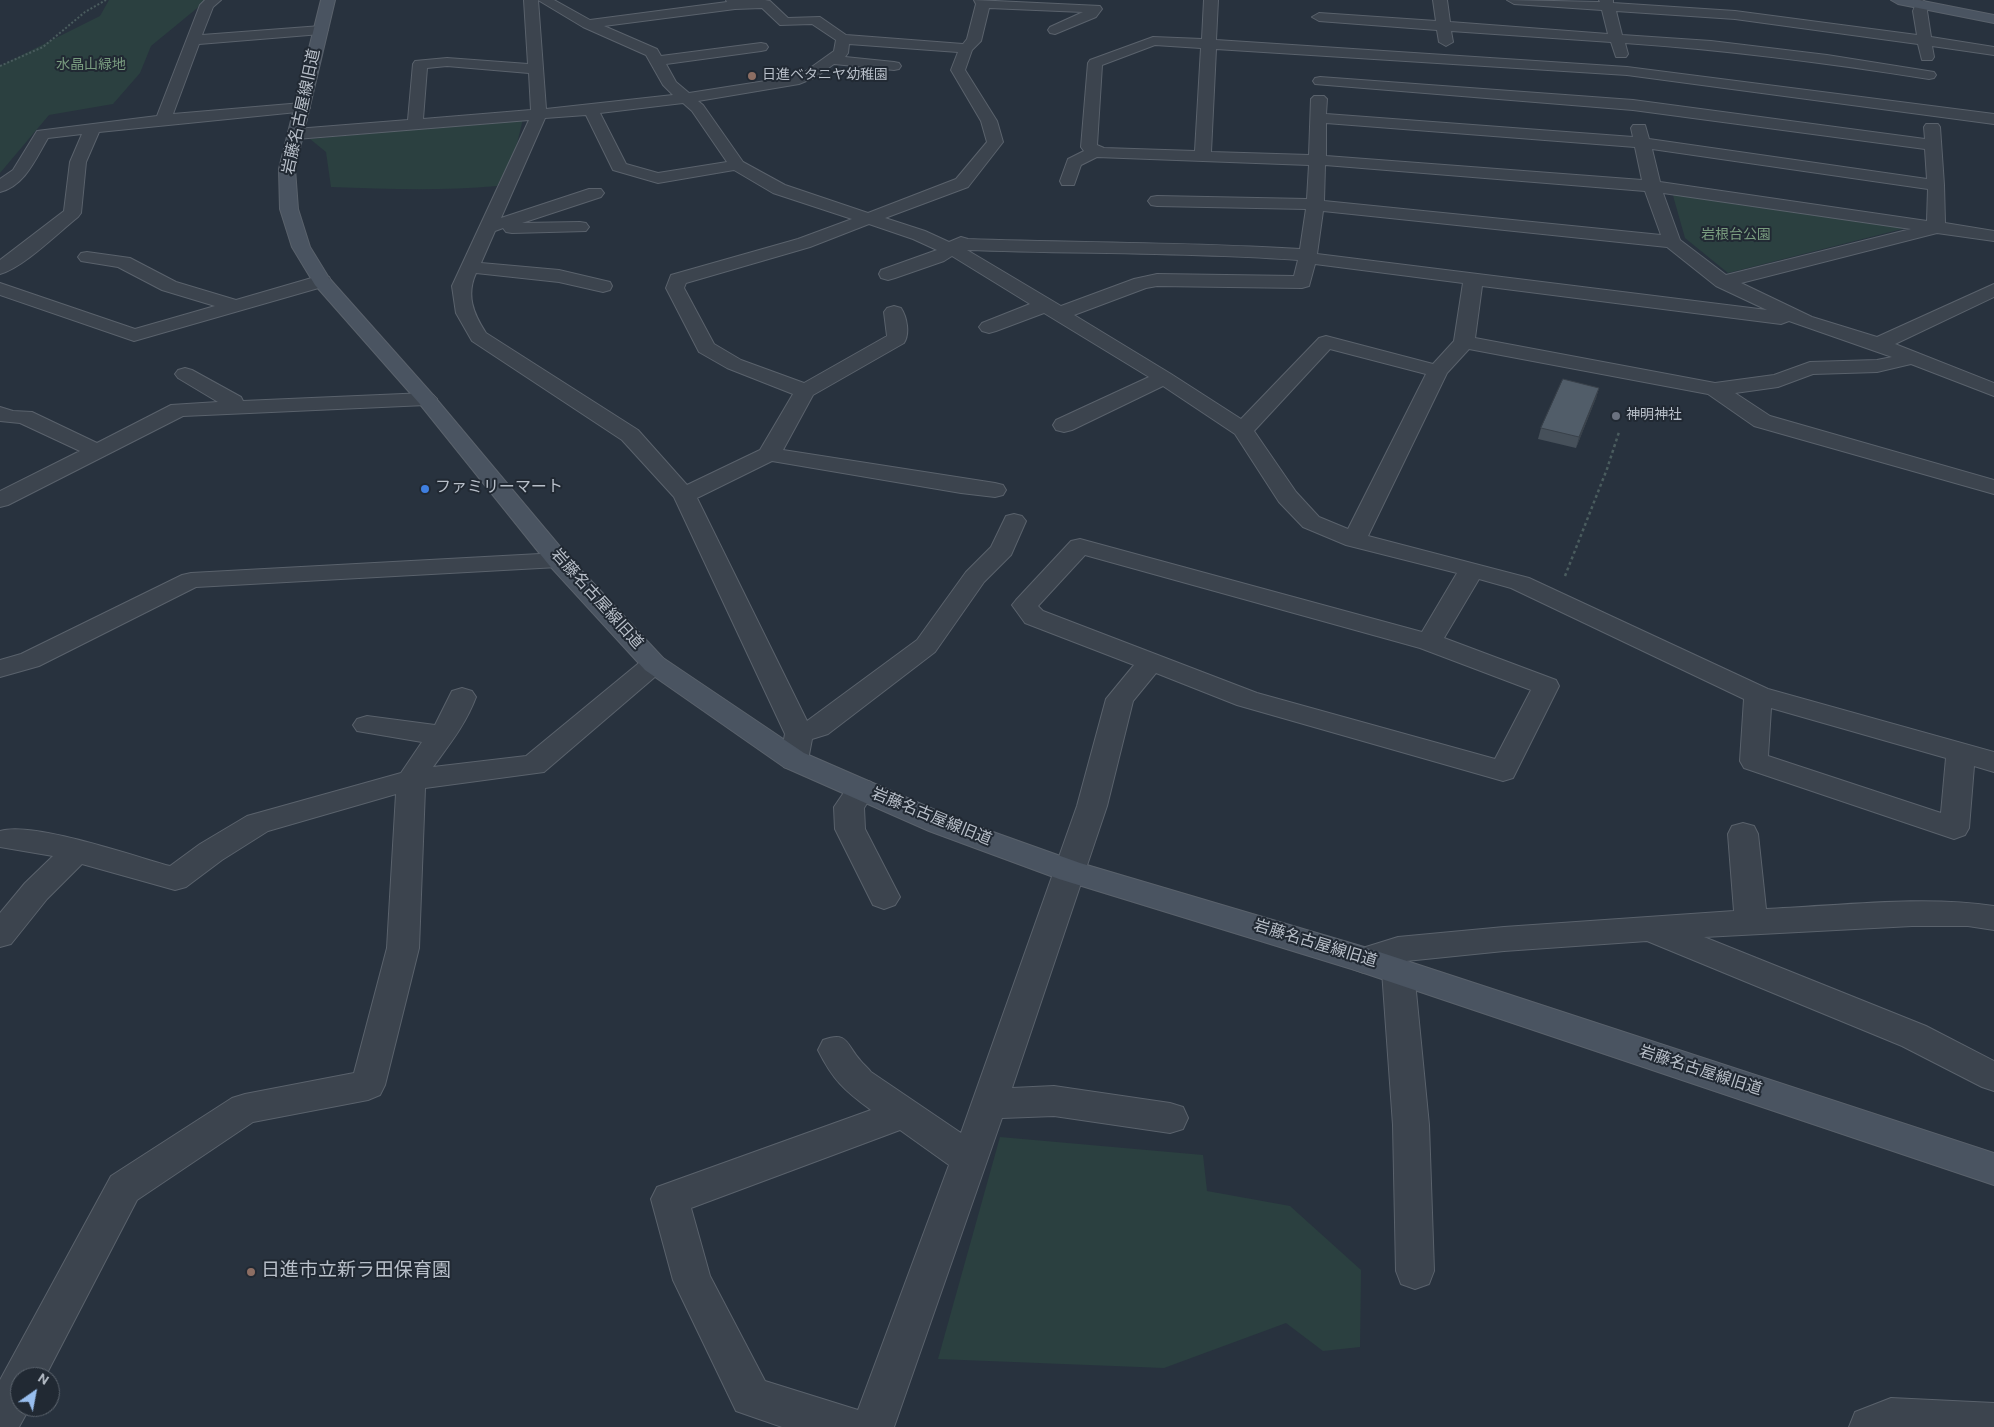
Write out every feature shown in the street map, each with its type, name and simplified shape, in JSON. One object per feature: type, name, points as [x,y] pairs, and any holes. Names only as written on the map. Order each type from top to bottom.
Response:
[{"type":"street","points":[[163,120],[207,5],[214,0]]},
{"type":"street","name":"岩藤名古屋線旧道","points":[[328,0],[287,169],[289,209],[301,247],[322,281],[426,399],[558,560],[654,664],[797,747],[860,789],[940,824],[1070,871],[1364,960],[1994,1169]]},
{"type":"street","points":[[530,0],[539,114],[494,237],[470,267],[461,286],[462,304],[468,321],[479,336],[630,435],[684,495],[797,747],[818,728],[926,646],[975,577],[1002,550],[1014,521]]},
{"type":"street","points":[[544,0],[588,24],[652,52],[670,85],[698,108],[737,165],[779,189],[959,250],[1052,310],[1164,378],[1243,430],[1287,497],[1311,522],[1354,540],[1472,568],[1520,582],[1758,695],[1994,762]]},
{"type":"street","points":[[652,0],[670,14]]},
{"type":"street","points":[[1203,156],[1211,0]]},
{"type":"street","points":[[1440,0],[1448,59]]},
{"type":"street","points":[[1514,0],[1607,3],[1735,16],[1834,27],[1994,51]]},
{"type":"street","points":[[1898,0],[1927,2],[1994,19]]},
{"type":"street","points":[[588,24],[670,14],[734,2],[765,4],[785,22],[815,20],[842,40],[966,48]]},
{"type":"street","points":[[805,390],[734,364],[706,348],[675,288],[678,279],[804,243],[962,183],[995,142],[989,120],[958,70],[966,48],[974,41],[982,2],[1097,4],[1091,14],[1055,30]]},
{"type":"street","points":[[1927,2],[1920,11],[1929,75],[1936,185],[1936,228]]},
{"type":"street","points":[[1607,3],[1615,37],[1627,71],[1652,186],[1672,242],[1723,282],[1805,321],[1878,344],[1994,390]]},
{"type":"street","points":[[989,326],[1157,280],[1302,282],[1309,256],[1316,206],[1320,81],[1319,8],[1445,26],[1711,45],[1828,59],[1929,75]]},
{"type":"street","points":[[193,40],[321,30]]},
{"type":"street","points":[[0,187],[19,173],[43,134],[163,120],[415,124],[591,110],[686,98],[794,81],[811,74],[841,53],[842,40]]},
{"type":"street","points":[[1994,119],[1627,71],[1320,50],[1152,41],[1095,63],[1089,147],[1101,153],[1318,160],[1652,186],[1994,236]]},
{"type":"street","points":[[656,61],[762,47]]},
{"type":"street","points":[[832,60],[894,66]]},
{"type":"street","points":[[415,124],[420,64],[447,62],[535,69]]},
{"type":"street","points":[[1320,81],[1633,105],[1933,145]]},
{"type":"street","points":[[591,110],[619,167],[658,178],[737,165]]},
{"type":"street","points":[[1319,118],[1643,143],[1936,185]]},
{"type":"street","points":[[0,268],[17,257],[72,213],[78,162],[93,128]]},
{"type":"street","points":[[1068,181],[1074,162],[1096,151]]},
{"type":"street","points":[[494,237],[595,193]]},
{"type":"street","points":[[1157,200],[1296,203],[1672,242]]},
{"type":"street","points":[[494,237],[580,228]]},
{"type":"street","points":[[1723,282],[1936,228]]},
{"type":"street","points":[[886,278],[948,260],[975,233]]},
{"type":"street","points":[[494,237],[538,245]]},
{"type":"street","points":[[959,250],[1065,248],[1220,249],[1309,256],[1805,321]]},
{"type":"street","points":[[87,257],[123,262],[168,286],[236,306]]},
{"type":"street","points":[[470,267],[559,276],[603,286]]},
{"type":"street","points":[[1354,540],[1438,371],[1464,342],[1473,279]]},
{"type":"street","points":[[0,289],[134,335],[322,281]]},
{"type":"street","points":[[1878,344],[1994,290]]},
{"type":"street","points":[[684,495],[769,454],[805,390],[897,339],[897,325],[894,312]]},
{"type":"street","points":[[1243,430],[1326,342],[1438,371]]},
{"type":"street","points":[[1464,342],[1715,389],[1778,381],[1810,368],[1876,366],[1912,358]]},
{"type":"street","points":[[185,374],[233,402],[235,408]]},
{"type":"street","points":[[1064,425],[1164,378]]},
{"type":"street","points":[[1715,389],[1762,421],[1994,487]]},
{"type":"street","points":[[0,500],[179,410],[426,399]]},
{"type":"street","points":[[0,414],[10,417],[24,417],[97,451]]},
{"type":"street","points":[[769,454],[995,490]]},
{"type":"street","points":[[1080,546],[1429,642],[1546,686],[1503,771],[1247,698],[1151,662],[1034,617],[1025,605],[1080,546]]},
{"type":"street","points":[[0,669],[30,660],[191,580],[558,560]]},
{"type":"street","points":[[1429,642],[1472,568]]},
{"type":"street","points":[[873,1427],[1070,871],[1092,806],[1120,699],[1151,662]]},
{"type":"street","points":[[8,839],[43,842],[175,879],[211,852],[258,823],[410,780],[534,765],[654,664]]},
{"type":"street","points":[[1758,695],[1754,761],[1954,828],[1962,754]]},
{"type":"street","points":[[29,1367],[124,1188],[245,1109],[368,1085],[403,948],[410,780],[419,763],[442,735],[460,705],[462,697]]},
{"type":"street","points":[[367,725],[442,735]]},
{"type":"street","points":[[860,789],[849,807],[850,829],[884,897]]},
{"type":"street","points":[[1743,834],[1751,922]]},
{"type":"street","points":[[0,935],[36,891],[76,851]]},
{"type":"street","points":[[1364,960],[1398,949],[1504,939],[1751,922],[1912,914],[1968,914],[1994,918]]},
{"type":"street","points":[[1647,929],[1726,958],[1914,1036],[1994,1077]]},
{"type":"street","points":[[1398,971],[1410,1126],[1415,1271]]},
{"type":"street","points":[[835,1050],[847,1070],[859,1082],[969,1159]]},
{"type":"street","points":[[989,1104],[1054,1101],[1170,1118]]},
{"type":"street","points":[[848,1427],[751,1397],[692,1280],[670,1199],[904,1113]]},
{"type":"street","points":[[0,1421],[10,1402]]},
{"type":"street","points":[[1870,1427],[1891,1419],[1994,1424]]},
{"type":"path","points":[[0,66],[44,47],[85,12],[106,0]]},
{"type":"path","points":[[1556,600],[1607,469],[1619,432]]},
{"type":"green space","name":"水晶山緑地","points":[[109,0],[207,0],[151,46],[140,73],[113,104],[49,115],[0,173],[0,66],[100,16]]},
{"type":"green space","points":[[523,119],[514,156],[497,186],[476,188],[393,189],[331,187],[326,152],[310,139]]},
{"type":"green space","name":"岩根台公園","points":[[1672,192],[1914,226],[1728,273],[1685,238]]},
{"type":"green space","points":[[1000,1137],[1203,1155],[1207,1191],[1290,1206],[1361,1270],[1360,1347],[1323,1351],[1286,1323],[1164,1368],[938,1359]]},
{"type":"building","points":[[1563,379],[1599,388],[1579,437],[1541,428]]},
{"type":"place","name":"日進ベタニヤ幼稚園","points":[[752,76]]},
{"type":"place","name":"神明神社","points":[[1616,416]]},
{"type":"place","name":"ファミリーマート","points":[[425,489]]},
{"type":"place","name":"日進市立新ラ田保育園","points":[[251,1272]]}]
